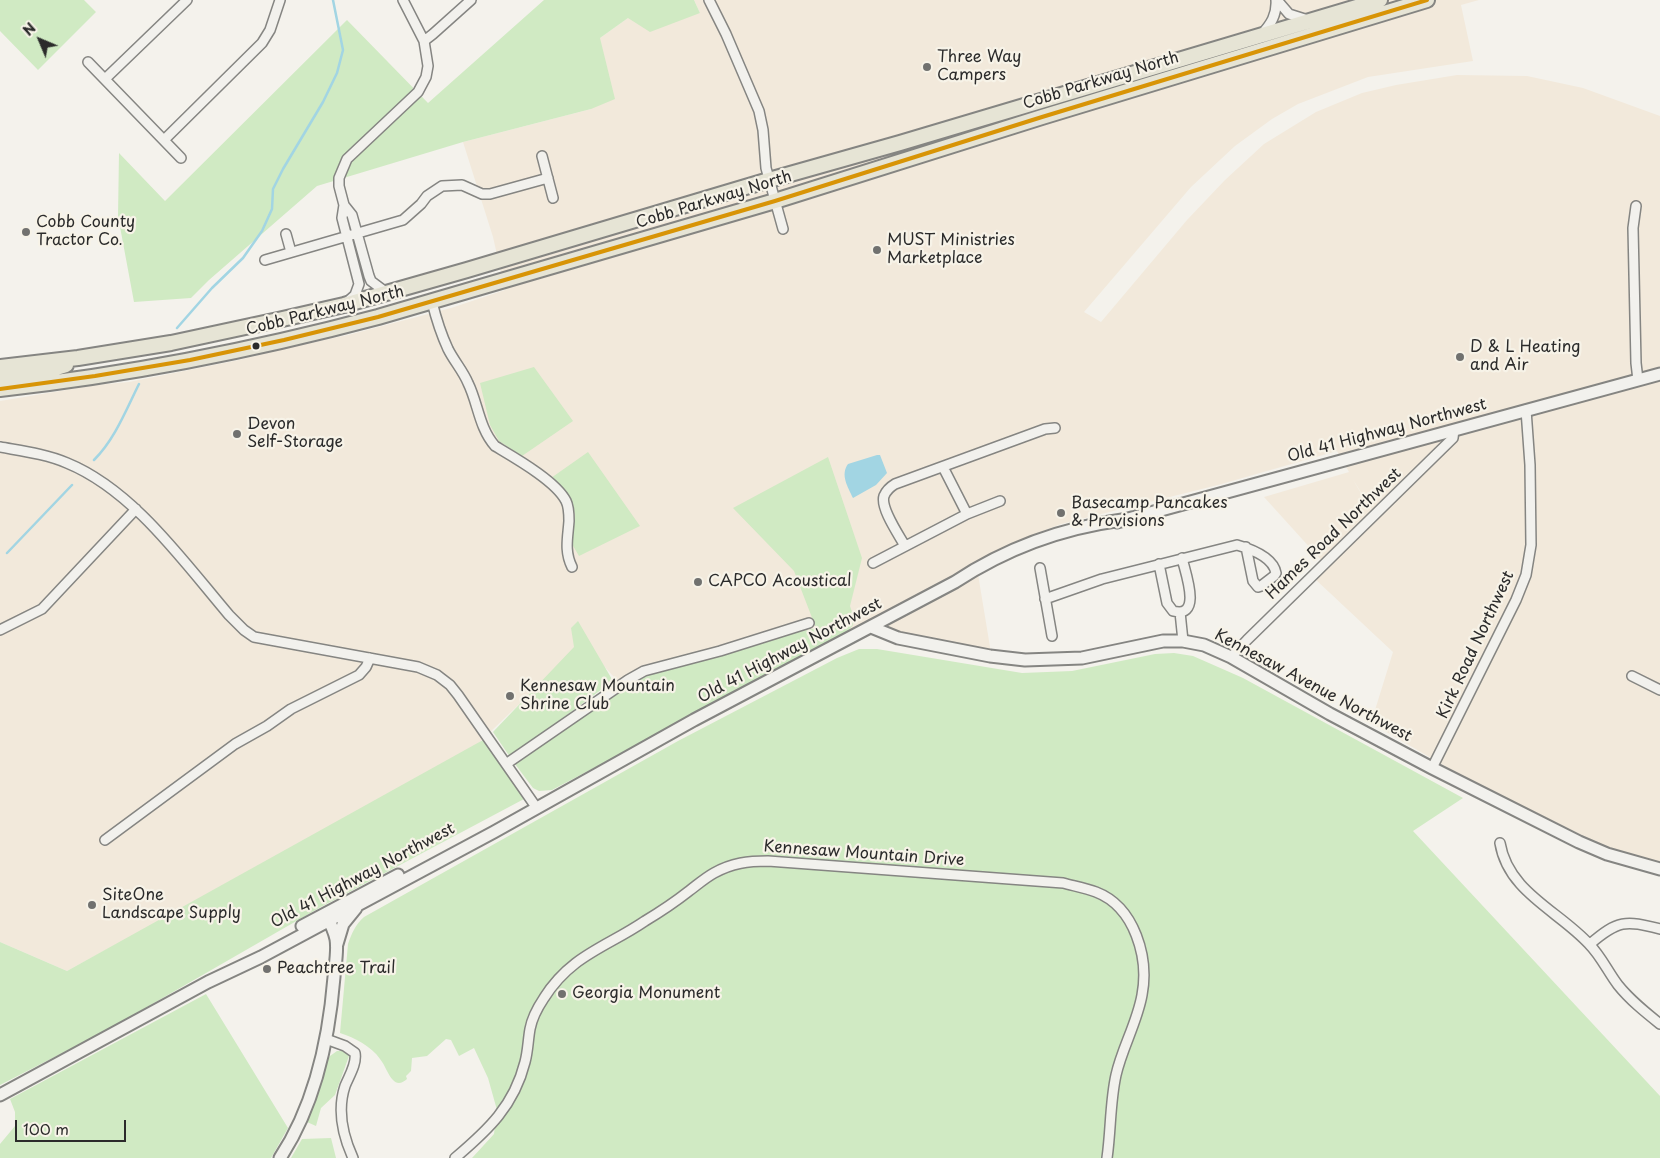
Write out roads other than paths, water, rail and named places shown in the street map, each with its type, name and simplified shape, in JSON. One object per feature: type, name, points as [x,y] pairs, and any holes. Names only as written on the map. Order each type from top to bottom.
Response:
[{"type":"main road","name":"Cobb Parkway North","points":[[0,367],[79,358],[179,341],[344,305],[900,143],[1380,0]]},
{"type":"main road","name":"Cobb Parkway North","points":[[0,389],[80,379],[212,356],[322,332],[432,302],[775,201],[1042,117],[1427,0]]},
{"type":"main road","points":[[0,380],[43,373],[67,365],[79,358]]},
{"type":"street","points":[[105,79],[187,0]]},
{"type":"street","points":[[164,140],[262,44],[270,30],[280,0]]},
{"type":"street","points":[[344,305],[355,295],[359,284],[342,218],[344,205],[339,178],[347,159],[418,92],[424,82],[428,66],[424,41],[403,0]]},
{"type":"street","points":[[424,41],[471,0]]},
{"type":"street","points":[[709,0],[726,34],[759,111],[769,180],[783,229]]},
{"type":"street","points":[[1277,0],[1289,14],[1310,21]]},
{"type":"street","points":[[1259,36],[1273,20],[1277,0]]},
{"type":"street","points":[[88,62],[181,158]]},
{"type":"street","points":[[542,156],[554,198]]},
{"type":"street","points":[[265,260],[403,220],[427,196],[442,186],[462,185],[482,194],[490,194],[548,178]]},
{"type":"street","points":[[344,205],[352,215],[371,281],[387,293]]},
{"type":"street","points":[[1636,206],[1633,228],[1638,380]]},
{"type":"street","points":[[286,234],[292,252]]},
{"type":"street","points":[[432,302],[439,328],[449,350],[469,383],[477,412],[491,441],[495,446],[544,478],[566,501],[569,520],[566,544],[572,567]]},
{"type":"street","name":"Old 41 Highway Northwest","points":[[208,982],[261,957],[310,930],[327,916],[362,902],[494,832],[728,702],[871,627],[990,561],[1018,548],[1075,529],[1122,520],[1660,374]]},
{"type":"street","name":"Kirk Road Northwest","points":[[1432,768],[1516,600],[1526,575],[1530,559],[1532,533],[1526,410]]},
{"type":"street","points":[[905,546],[884,505],[884,496],[894,484],[1045,429],[1055,428]]},
{"type":"street","name":"Hames Road Northwest","points":[[1231,657],[1453,438],[1454,430]]},
{"type":"street","points":[[0,447],[50,457],[78,468],[112,488],[136,509],[229,615],[250,635],[270,641],[418,666],[441,678],[458,695],[536,807]]},
{"type":"street","points":[[943,467],[967,514]]},
{"type":"street","points":[[873,563],[967,514],[1000,501]]},
{"type":"street","points":[[0,630],[42,609],[136,509]]},
{"type":"street","points":[[1046,599],[1102,579],[1182,558],[1229,546],[1246,547]]},
{"type":"street","points":[[1159,564],[1167,603],[1174,611],[1180,612],[1188,608],[1191,600],[1182,558]]},
{"type":"street","points":[[1040,568],[1052,636]]},
{"type":"street","points":[[1180,612],[1183,641]]},
{"type":"street","points":[[506,764],[644,671],[720,651],[809,623]]},
{"type":"street","name":"Kennesaw Avenue Northwest","points":[[871,627],[898,638],[990,656],[1025,660],[1071,659],[1163,640],[1204,645],[1231,657],[1330,714],[1432,768],[1579,842],[1607,854],[1660,869]]},
{"type":"street","points":[[105,840],[235,744],[267,726],[291,709],[359,675],[366,667],[370,658]]},
{"type":"street","points":[[1632,676],[1660,690]]},
{"type":"street","name":"Old 41 Highway Northwest","points":[[0,1096],[460,843],[536,807]]},
{"type":"street","points":[[1500,843],[1506,864],[1520,884],[1533,897],[1571,925],[1590,944],[1624,992],[1660,1024]]},
{"type":"street","name":"Kennesaw Mountain Drive","points":[[455,1158],[486,1130],[507,1106],[521,1076],[533,1019],[543,998],[561,974],[602,945],[650,918],[714,873],[744,862],[768,861],[1063,883],[1097,892],[1114,903],[1128,920],[1139,940],[1144,960],[1144,980],[1142,995],[1116,1074],[1107,1158]]},
{"type":"street","points":[[280,1158],[296,1130],[308,1102],[326,1039],[337,947],[343,924],[362,902]]},
{"type":"street","points":[[327,916],[334,930],[337,947]]},
{"type":"street","points":[[1590,944],[1609,928],[1621,924],[1639,924],[1660,929]]},
{"type":"street","points":[[310,930],[321,931],[337,947]]},
{"type":"street","points":[[326,1039],[345,1046],[355,1053],[355,1061],[342,1097],[341,1108],[347,1140],[353,1158]]},
{"type":"water","points":[[880,455],[887,473],[876,485],[853,498],[845,477],[848,464]]},
{"type":"waterway","points":[[177,328],[212,288],[243,258],[262,231],[272,209],[273,189],[323,102],[337,73],[343,50],[333,0]]},
{"type":"waterway","points":[[94,460],[114,434],[139,384]]},
{"type":"waterway","points":[[7,553],[72,485]]},
{"type":"place","name":"Three Way Campers","points":[[927,67]]},
{"type":"place","name":"Cobb County Tractor Co.","points":[[26,232]]},
{"type":"place","name":"MUST Ministries Marketplace","points":[[877,250]]},
{"type":"place","name":"D & L Heating and Air","points":[[1460,357]]},
{"type":"place","name":"Devon Self-Storage","points":[[237,434]]},
{"type":"place","name":"Basecamp Pancakes & Provisions","points":[[1061,513]]},
{"type":"place","name":"CAPCO Acoustical","points":[[698,582]]},
{"type":"place","name":"Kennesaw Mountain Shrine Club","points":[[510,696]]},
{"type":"place","name":"SiteOne Landscape Supply","points":[[92,905]]},
{"type":"place","name":"Peachtree Trail","points":[[267,969]]},
{"type":"place","name":"Georgia Monument","points":[[562,994]]}]
